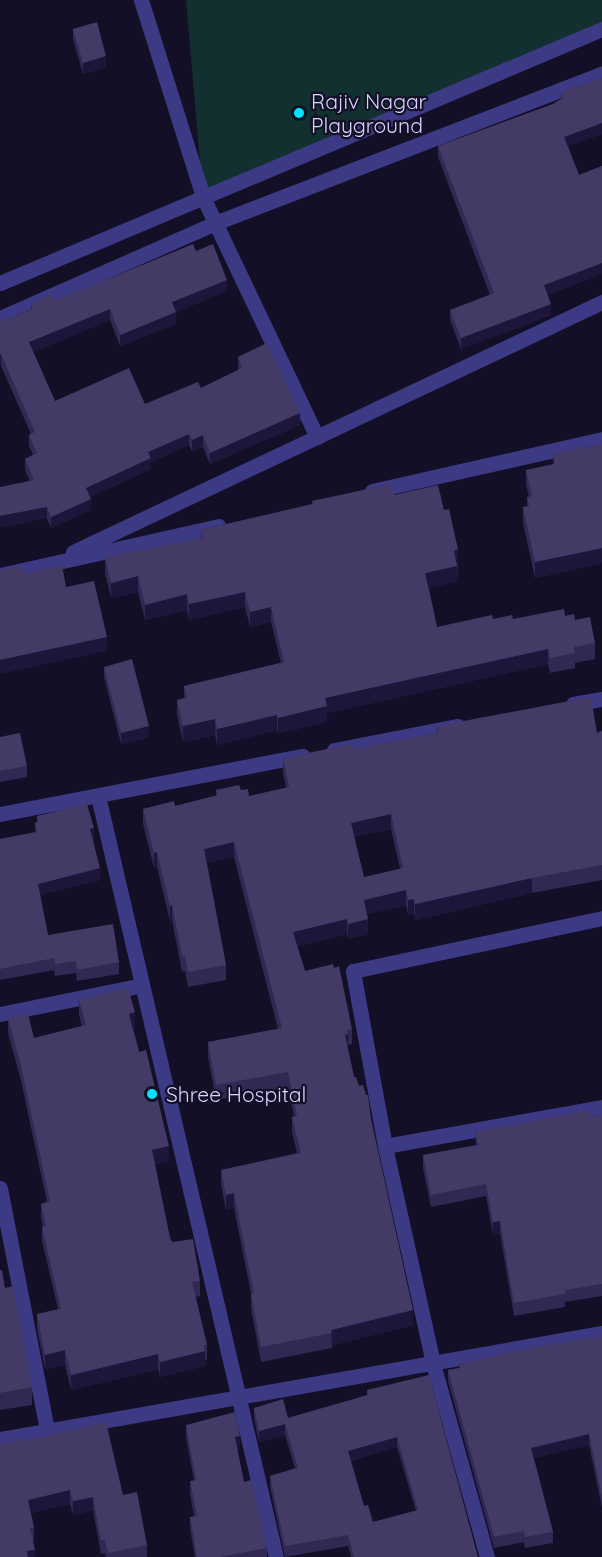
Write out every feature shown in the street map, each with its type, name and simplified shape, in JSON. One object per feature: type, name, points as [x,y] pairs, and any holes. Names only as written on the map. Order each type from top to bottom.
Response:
[{"type":"street","points":[[141,0],[203,197],[317,437]]},
{"type":"street","points":[[0,283],[602,29]]},
{"type":"street","points":[[0,318],[215,223],[602,74]]},
{"type":"street","points":[[46,565],[602,302]]},
{"type":"street","points":[[359,494],[602,439]]},
{"type":"street","points":[[0,575],[232,523]]},
{"type":"street","points":[[555,708],[602,699]]},
{"type":"street","points":[[0,814],[473,723]]},
{"type":"street","points":[[98,796],[276,1557]]},
{"type":"street","points":[[487,1557],[433,1363],[385,1146],[353,971],[602,918]]},
{"type":"street","points":[[0,1014],[142,985]]},
{"type":"street","points":[[385,1146],[602,1107]]},
{"type":"street","points":[[0,1188],[47,1430]]},
{"type":"street","points":[[0,1439],[602,1333]]},
{"type":"green space","name":"Rajiv Nagar Playground","points":[[186,0],[602,0],[602,29],[203,197]]},
{"type":"building","points":[[97,22],[106,56],[83,63],[73,29]]},
{"type":"building","points":[[602,78],[602,123],[564,137],[579,175],[602,166],[602,263],[544,285],[551,304],[461,338],[450,310],[494,293],[438,146],[553,104],[563,98],[561,92]]},
{"type":"building","points":[[193,244],[196,251],[213,244],[227,280],[172,302],[176,312],[120,335],[110,309],[29,342],[55,401],[129,368],[145,404],[198,382],[201,388],[242,368],[238,357],[267,343],[300,413],[210,453],[203,435],[192,440],[189,434],[148,452],[151,458],[86,488],[91,499],[51,517],[47,507],[0,516],[0,487],[34,480],[25,459],[37,453],[29,435],[35,432],[0,355],[0,322],[33,309],[31,304],[52,294],[55,301]]},
{"type":"building","points":[[602,445],[602,548],[535,562],[523,507],[529,506],[527,497],[532,496],[526,470],[555,464],[553,453]]},
{"type":"building","points":[[391,484],[394,495],[438,485],[444,510],[449,509],[458,549],[454,551],[457,566],[425,573],[437,627],[492,615],[493,619],[512,615],[513,619],[564,609],[565,616],[574,614],[575,620],[590,617],[595,643],[574,647],[575,653],[550,658],[548,649],[325,698],[327,706],[278,718],[277,715],[217,729],[215,719],[183,726],[177,700],[187,698],[184,686],[284,662],[271,607],[250,612],[245,592],[189,604],[187,594],[145,605],[138,576],[111,583],[105,557],[203,538],[201,530],[313,504],[312,501]]},
{"type":"building","points":[[62,565],[66,587],[94,581],[107,637],[0,660],[0,570],[22,566],[23,574]]},
{"type":"building","points":[[132,659],[149,726],[121,733],[104,667]]},
{"type":"building","points":[[591,697],[597,733],[602,731],[602,865],[415,904],[414,899],[408,900],[406,890],[364,900],[368,919],[348,924],[347,919],[293,932],[305,971],[333,964],[334,968],[339,966],[352,1029],[347,1030],[348,1034],[345,1035],[354,1077],[359,1086],[363,1085],[368,1095],[371,1119],[413,1310],[331,1330],[332,1333],[261,1347],[251,1294],[254,1294],[234,1193],[226,1195],[221,1170],[301,1153],[292,1117],[297,1116],[288,1072],[216,1085],[208,1042],[282,1028],[234,842],[204,849],[226,965],[188,972],[185,956],[182,956],[172,905],[170,906],[157,852],[154,853],[143,809],[174,801],[175,806],[218,795],[216,790],[239,785],[241,790],[248,789],[249,796],[289,787],[283,758],[352,744],[353,749],[438,733],[437,726]],"holes":[[[391,814],[403,868],[364,877],[351,823]]]},
{"type":"building","points":[[20,733],[27,766],[0,771],[0,737]]},
{"type":"building","points":[[87,804],[94,828],[90,829],[100,868],[38,884],[48,935],[113,924],[119,962],[77,970],[76,961],[55,964],[54,958],[0,969],[0,839],[37,832],[35,823],[38,822],[37,816]]},
{"type":"building","points":[[128,988],[135,1012],[129,1014],[139,1052],[146,1050],[169,1146],[152,1150],[170,1238],[172,1242],[193,1239],[200,1281],[192,1282],[207,1345],[204,1345],[205,1351],[160,1362],[158,1354],[71,1375],[65,1350],[45,1355],[37,1314],[61,1309],[42,1227],[46,1226],[41,1204],[50,1201],[21,1066],[8,1018],[28,1014],[34,1038],[86,1025],[79,1000]]},
{"type":"building","points":[[589,1110],[590,1117],[602,1115],[602,1284],[565,1290],[565,1294],[514,1303],[500,1221],[493,1222],[486,1184],[431,1195],[423,1155],[478,1145],[475,1132]]},
{"type":"building","points":[[0,1270],[2,1270],[5,1288],[13,1286],[32,1387],[0,1393]]},
{"type":"building","points":[[602,1336],[602,1497],[589,1434],[531,1448],[553,1532],[525,1537],[524,1531],[494,1537],[448,1370],[460,1368],[459,1364],[535,1347]]},
{"type":"building","points":[[429,1375],[478,1557],[354,1557],[348,1535],[285,1546],[270,1476],[298,1468],[285,1424],[259,1431],[254,1408],[283,1399],[288,1418],[368,1395],[367,1390]],"holes":[[[397,1437],[418,1510],[373,1522],[368,1505],[364,1506],[348,1451]]]},
{"type":"building","points":[[235,1412],[240,1436],[235,1437],[244,1482],[251,1480],[267,1548],[220,1557],[197,1557],[190,1517],[197,1516],[190,1481],[196,1480],[186,1425]]},
{"type":"building","points":[[106,1422],[123,1495],[137,1492],[147,1545],[108,1553],[105,1540],[101,1540],[93,1497],[73,1501],[70,1490],[28,1500],[34,1528],[30,1528],[35,1550],[27,1551],[28,1557],[0,1557],[0,1444]]},
{"type":"place","name":"Rajiv Nagar Playground","points":[[299,113]]},
{"type":"place","name":"Shree Hospital","points":[[152,1094]]}]
